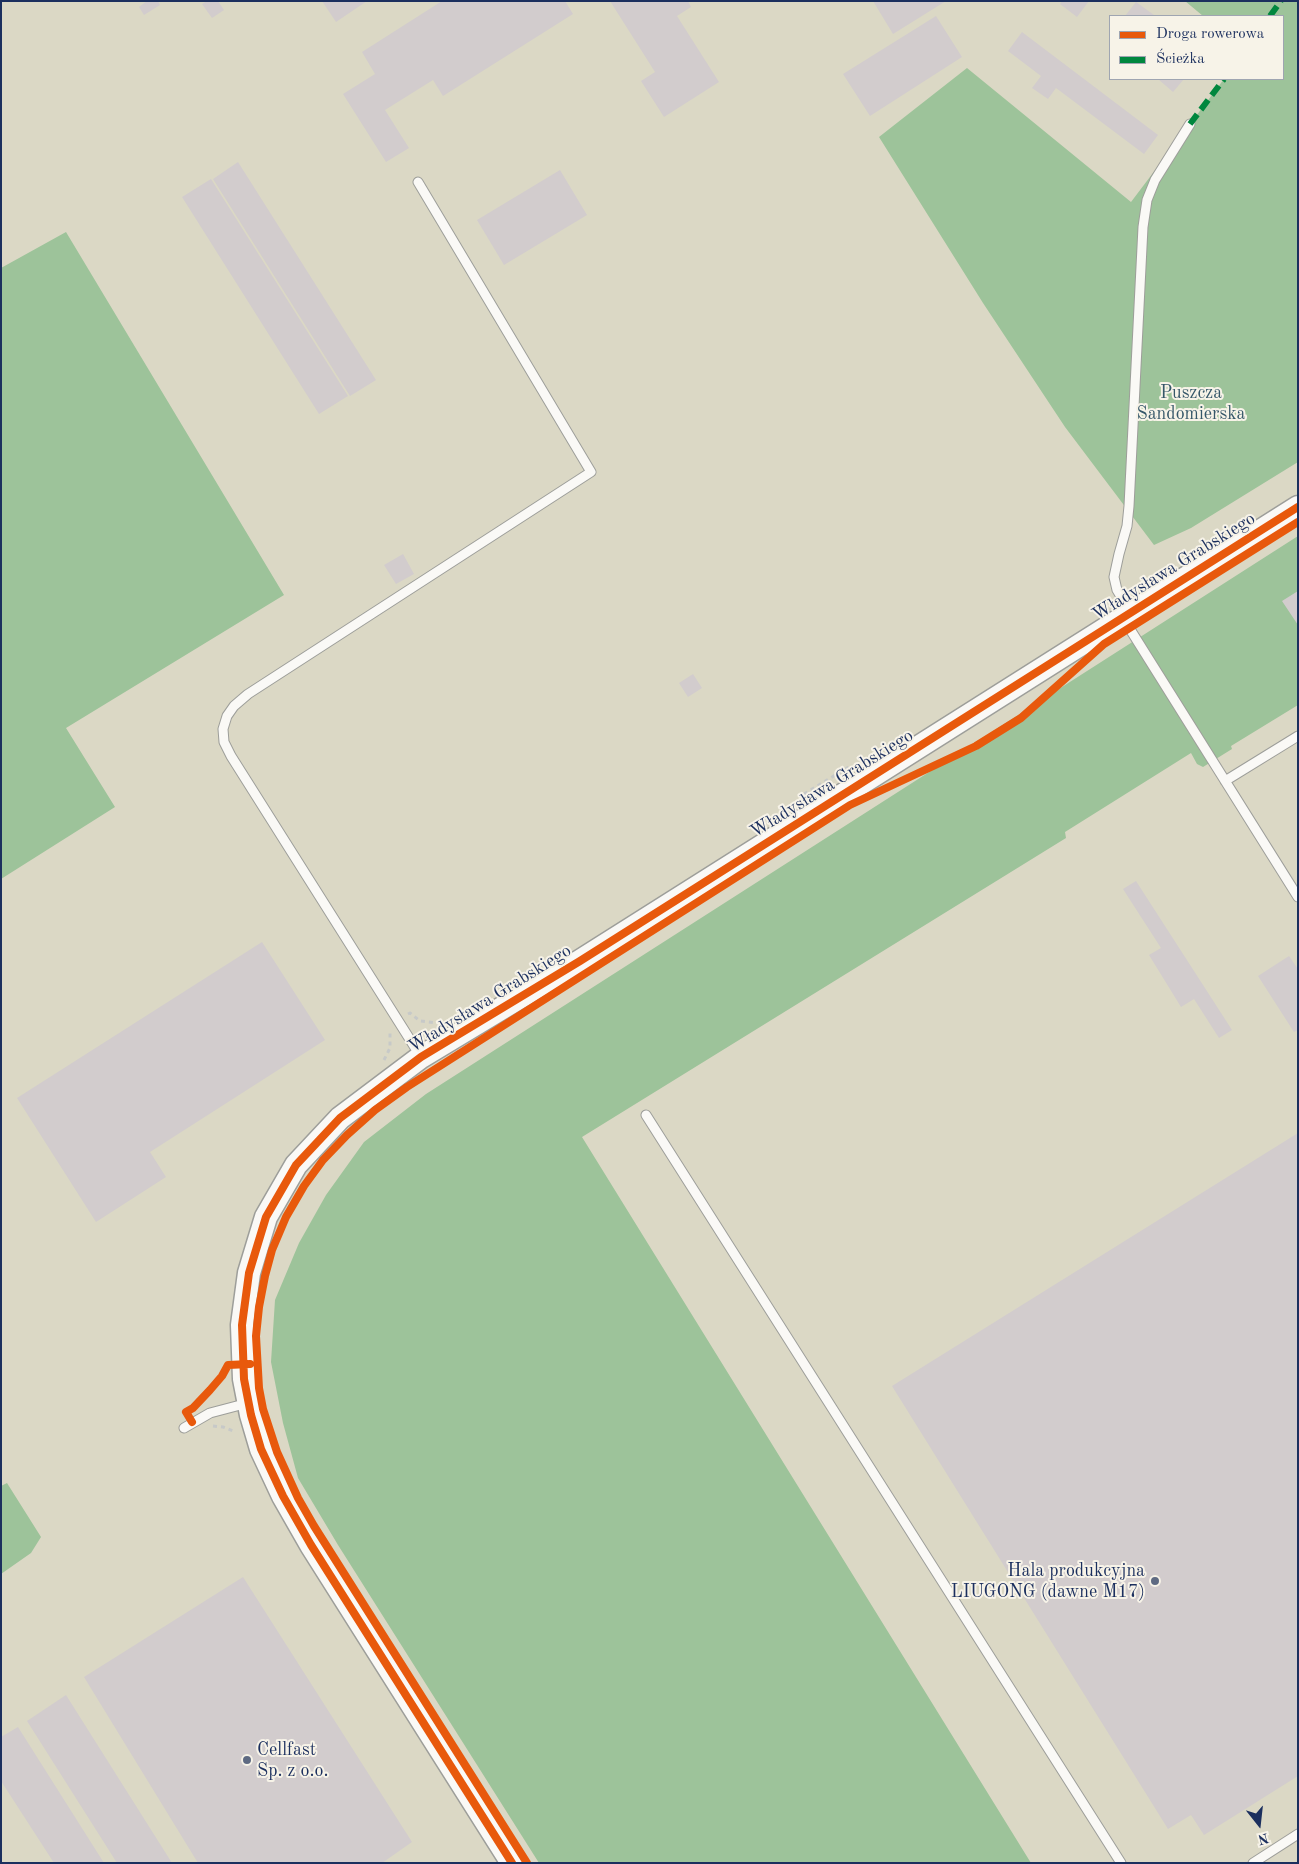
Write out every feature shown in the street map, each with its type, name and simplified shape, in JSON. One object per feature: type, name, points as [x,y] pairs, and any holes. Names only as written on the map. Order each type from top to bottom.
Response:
[{"type":"street","name":"Władysława Grabskiego","points":[[512,1863],[306,1537],[283,1496],[261,1449],[244,1379],[242,1354],[245,1295],[249,1273],[266,1217],[296,1165],[340,1118],[421,1057],[580,961],[1298,507]]},
{"type":"lane","points":[[1190,124],[1155,180],[1147,200],[1143,227],[1129,506],[1127,526],[1114,577],[1127,615],[1225,781],[1298,897]]},
{"type":"lane","points":[[418,182],[591,472],[248,694],[226,716],[223,729],[224,742],[231,756],[421,1057]]},
{"type":"lane","points":[[1225,781],[1298,736]]},
{"type":"lane","points":[[646,1115],[1121,1863]]},
{"type":"lane","points":[[184,1428],[210,1413],[249,1403]]},
{"type":"lane","points":[[1253,1863],[1298,1834]]},
{"type":"green space","name":"Puszcza Sandomierska","points":[[1185,1],[1298,1],[1298,462],[1191,528],[1154,545],[1065,427],[983,303],[879,137],[967,68],[1131,202],[1223,80],[1284,80],[1284,15],[1202,15]]},
{"type":"green space","points":[[66,232],[284,595],[66,728],[115,807],[1,879],[1,268]]},
{"type":"green space","points":[[1298,536],[1298,705],[1231,746],[1232,749],[1203,767],[1197,764],[1191,753],[1065,832],[1066,838],[582,1137],[1031,1863],[539,1863],[338,1545],[298,1478],[283,1423],[271,1362],[275,1300],[299,1243],[326,1195],[364,1142],[426,1094]]},
{"type":"green space","points":[[7,1483],[41,1537],[31,1553],[1,1574],[1,1486]]},
{"type":"building","points":[[147,1],[158,1],[160,5],[144,15],[139,7]]},
{"type":"building","points":[[207,1],[218,1],[224,10],[212,18],[202,4]]},
{"type":"building","points":[[322,1],[367,1],[336,22]]},
{"type":"building","points":[[442,1],[565,1],[573,14],[443,96],[433,80],[385,110],[409,148],[386,162],[343,94],[375,74],[362,52]]},
{"type":"building","points":[[610,1],[688,1],[691,7],[677,16],[719,82],[664,117],[641,81],[655,72]]},
{"type":"building","points":[[873,1],[946,1],[893,34]]},
{"type":"building","points":[[1062,1],[1089,1],[1077,17],[1060,4]]},
{"type":"building","points":[[1136,2],[1154,15],[1126,15]]},
{"type":"building","points":[[936,16],[962,57],[870,116],[843,74]]},
{"type":"building","points":[[1022,32],[1158,135],[1144,154],[1056,88],[1048,99],[1032,88],[1041,76],[1008,51]]},
{"type":"building","points":[[1159,80],[1183,80],[1173,92]]},
{"type":"building","points":[[238,162],[376,380],[350,396],[213,179]]},
{"type":"building","points":[[560,170],[587,215],[504,265],[477,220]]},
{"type":"building","points":[[211,179],[348,396],[319,414],[182,197]]},
{"type":"building","points":[[403,554],[414,574],[396,584],[384,565]]},
{"type":"building","points":[[1298,591],[1298,625],[1282,601]]},
{"type":"building","points":[[693,674],[702,688],[688,697],[679,683]]},
{"type":"building","points":[[1136,881],[1232,1030],[1219,1038],[1194,999],[1181,1007],[1149,955],[1161,948],[1123,889]]},
{"type":"building","points":[[262,942],[325,1040],[150,1152],[166,1177],[96,1222],[17,1098]]},
{"type":"building","points":[[1289,956],[1298,969],[1298,1030],[1294,1032],[1258,976]]},
{"type":"building","name":"Hala produkcyjna LIUGONG (dawne M17)","points":[[1298,1133],[1298,1776],[1204,1835],[1191,1815],[1168,1829],[892,1386]]},
{"type":"building","name":"Cellfast Sp. z o.o.","points":[[243,1577],[412,1842],[382,1863],[198,1863],[84,1677]]},
{"type":"building","points":[[66,1695],[172,1863],[117,1863],[27,1721]]},
{"type":"building","points":[[18,1727],[104,1863],[54,1863],[1,1781],[1,1737]]},
{"type":"marked path","points":[[1271,15],[1281,1]]},
{"type":"marked path","points":[[1190,124],[1223,80]]},
{"type":"cycle path","points":[[512,1863],[311,1545],[283,1496],[261,1449],[251,1415],[244,1379],[242,1325],[249,1273],[266,1217],[296,1165],[340,1118],[421,1057],[580,961],[1298,507]]},
{"type":"cycle path","points":[[527,1863],[314,1526],[298,1498],[277,1452],[263,1409],[259,1388],[256,1336],[265,1276],[272,1250],[286,1217],[304,1186],[323,1160],[375,1110],[407,1087],[850,805],[976,746],[1021,718],[1104,644],[1298,522]]},
{"type":"cycle path","points":[[192,1422],[186,1412],[193,1408],[210,1390],[222,1376],[228,1365],[250,1364]]},
{"type":"place","name":"Hala produkcyjna LIUGONG (dawne M17)","points":[[1155,1581]]},
{"type":"place","name":"Cellfast Sp. z o.o.","points":[[247,1760]]}]
